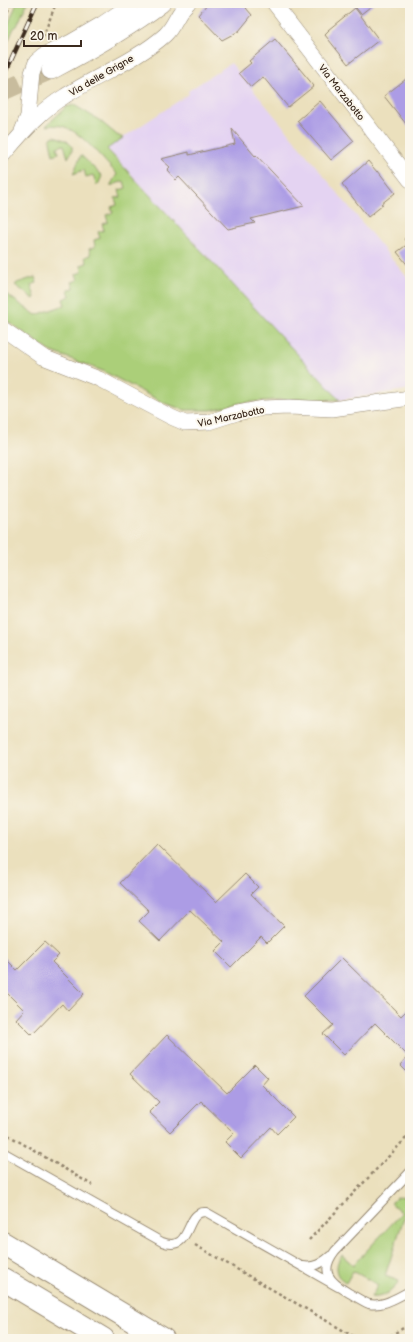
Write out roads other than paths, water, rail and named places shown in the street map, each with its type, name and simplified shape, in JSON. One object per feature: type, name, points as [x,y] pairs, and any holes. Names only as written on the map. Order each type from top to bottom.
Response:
[{"type":"highway","points":[[3,1243],[163,1339]]},
{"type":"highway","points":[[3,1279],[103,1339]]},
{"type":"street","points":[[47,62],[71,42],[102,24],[133,3]]},
{"type":"street","points":[[19,136],[28,116],[31,82],[36,62],[47,62],[94,47],[161,3]]},
{"type":"street","name":"Via delle Grigne","points":[[3,155],[34,120],[64,97],[137,55],[158,40],[171,29],[180,11],[188,3]]},
{"type":"street","name":"Via Marzabotto","points":[[274,3],[410,180]]},
{"type":"street","name":"Via delle Grigne","points":[[31,82],[36,94],[43,100],[53,101],[64,97]]},
{"type":"street","name":"Via Marzabotto","points":[[3,329],[43,357],[99,379],[170,417],[185,423],[209,422],[237,413],[263,408],[289,407],[332,409],[410,398]]},
{"type":"lane","points":[[3,1152],[166,1244],[174,1244],[181,1241],[198,1214],[203,1211],[338,1287],[374,1305],[386,1303],[410,1291]]},
{"type":"lane","points":[[298,1264],[310,1267],[318,1265],[328,1258],[410,1172]]},
{"type":"lane","points":[[392,1191],[402,1185],[410,1185]]},
{"type":"lane","points":[[335,1251],[328,1262],[327,1268],[328,1275],[338,1287]]},
{"type":"tunnel","points":[[3,91],[51,70]]},
{"type":"railway","points":[[3,78],[37,3]]}]
